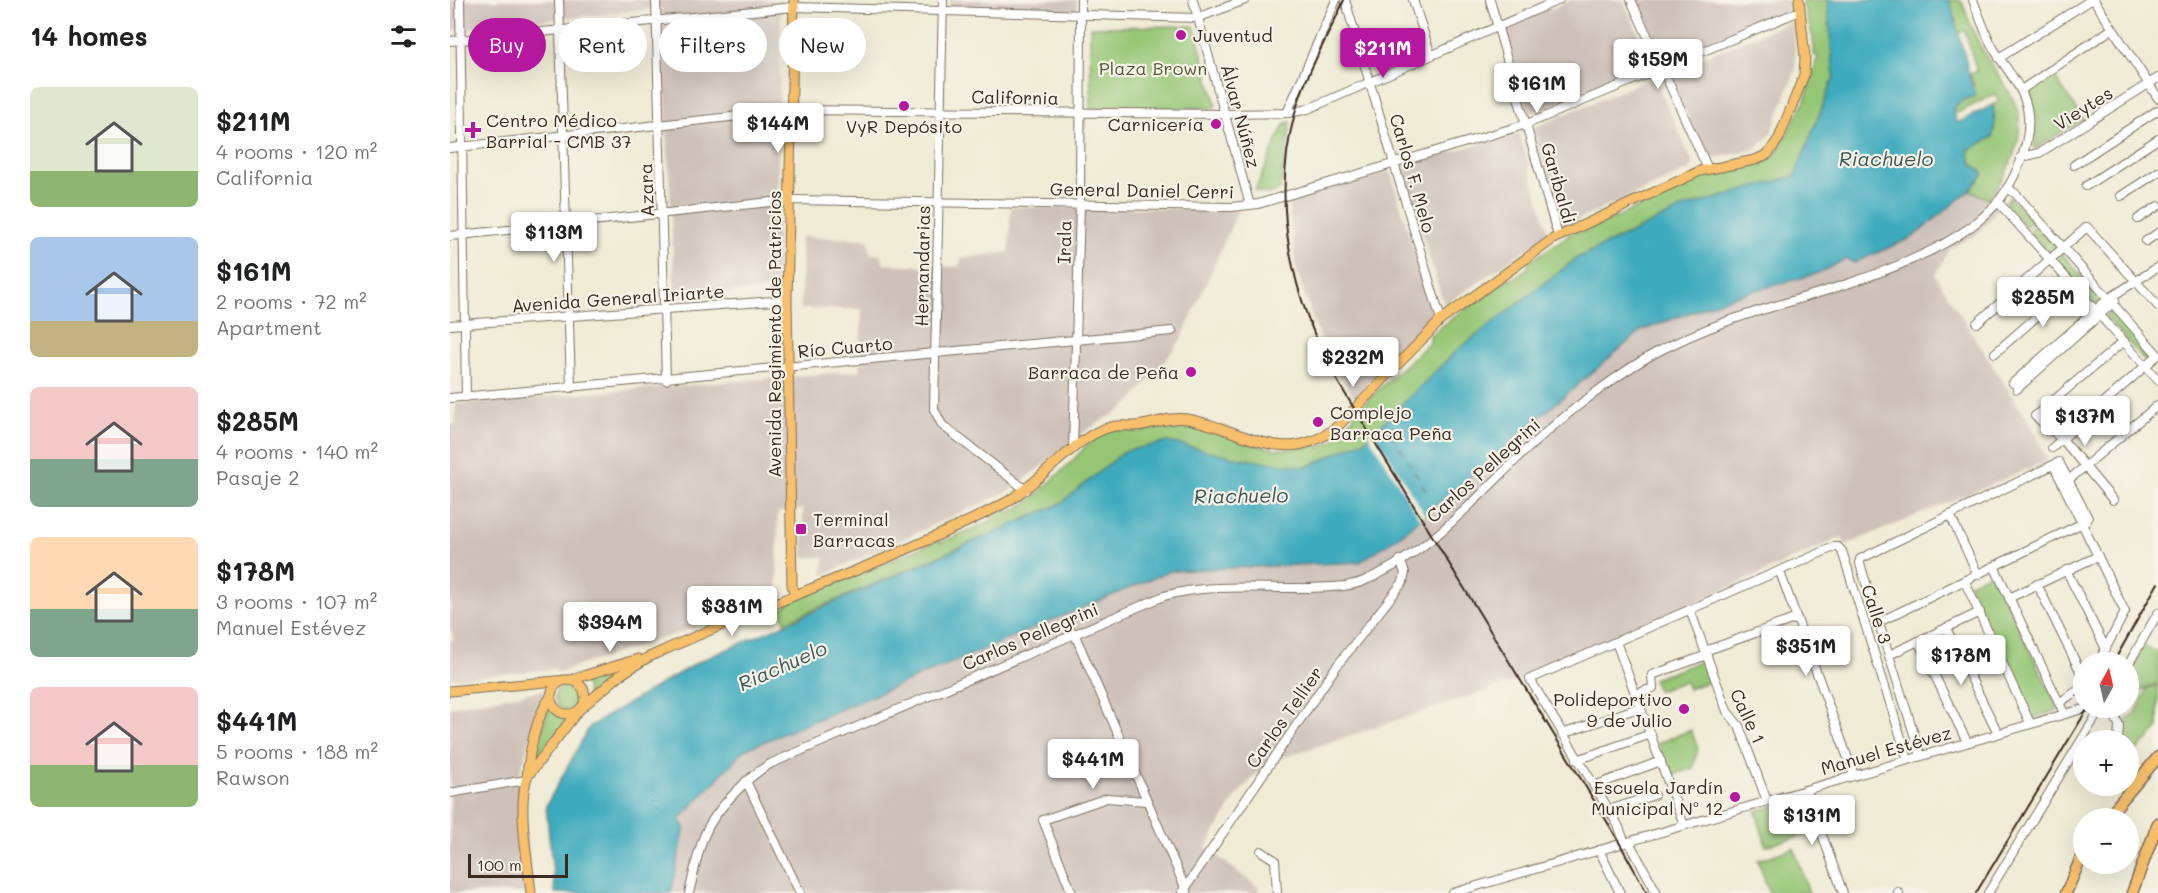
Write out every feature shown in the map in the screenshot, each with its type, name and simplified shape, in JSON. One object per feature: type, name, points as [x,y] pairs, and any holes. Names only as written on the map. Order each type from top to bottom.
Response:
[{"type":"highway","points":[[2115,808],[2158,757]]},
{"type":"highway","points":[[2132,893],[2158,823]]},
{"type":"highway","points":[[2066,893],[2074,874]]},
{"type":"main road","points":[[531,893],[524,812],[529,759],[543,710],[556,685],[658,652],[945,532],[1026,490],[1073,449],[1107,428],[1180,418],[1273,446],[1286,447],[1309,443],[1340,424],[1441,320],[1558,236],[1708,169],[1760,158],[1770,152],[1779,138],[1804,75],[1805,61],[1799,0]]},
{"type":"main road","name":"Avenida Regimiento de Patricios","points":[[794,3],[787,300],[792,585],[795,596]]},
{"type":"main road","points":[[533,682],[547,688],[553,704],[561,712],[570,714],[625,671],[658,652]]},
{"type":"main road","points":[[450,691],[568,680],[580,684],[585,698],[579,709],[527,778]]},
{"type":"street","points":[[460,0],[466,397]]},
{"type":"street","points":[[559,0],[560,18]]},
{"type":"street","name":"Azara","points":[[656,0],[666,380]]},
{"type":"street","name":"Hernandarias","points":[[943,0],[934,398],[937,419],[947,430],[1026,490]]},
{"type":"street","name":"Irala","points":[[1073,449],[1080,204],[1081,0]]},
{"type":"street","name":"Álvar Núñez","points":[[1192,0],[1250,205]]},
{"type":"street","points":[[647,21],[794,3],[1197,18],[1245,0]]},
{"type":"street","points":[[1287,113],[1336,0]]},
{"type":"street","name":"Carlos F. Melo","points":[[1346,0],[1441,320]]},
{"type":"street","points":[[1413,0],[1431,55]]},
{"type":"street","name":"Garibaldi","points":[[1490,0],[1558,236]]},
{"type":"street","name":"California","points":[[450,148],[793,110],[1287,113],[1308,109],[1559,0]]},
{"type":"street","points":[[1631,0],[1708,169]]},
{"type":"street","name":"Carlos Pellegrini","points":[[690,893],[707,830],[746,781],[762,768],[1074,633],[1172,594],[1218,588],[1354,584],[1371,579],[1400,560],[1477,501],[1548,431],[1657,352],[1749,314],[1853,282],[1887,269],[1955,238],[1987,214],[1998,202],[2021,157],[2029,123],[2021,90],[1999,58],[1973,0]]},
{"type":"street","points":[[1999,58],[2093,0],[2158,98]]},
{"type":"street","name":"General Daniel Cerri","points":[[450,236],[790,200],[1250,205],[1527,124],[1800,11]]},
{"type":"street","points":[[2021,90],[2112,29]]},
{"type":"street","points":[[450,41],[558,30]]},
{"type":"street","points":[[561,72],[571,388]]},
{"type":"street","name":"Vieytes","points":[[2021,157],[2040,153],[2158,78]]},
{"type":"street","points":[[2074,165],[2158,110]]},
{"type":"street","points":[[2086,186],[2158,139]]},
{"type":"street","points":[[2121,196],[2158,172]]},
{"type":"street","points":[[2007,188],[2038,219],[2158,355],[2052,448]]},
{"type":"street","points":[[1998,202],[2026,230],[2158,380]]},
{"type":"street","points":[[2138,219],[2158,206]]},
{"type":"street","points":[[2026,230],[2038,219]]},
{"type":"street","points":[[1977,323],[2087,227],[2158,306]]},
{"type":"street","points":[[2146,241],[2158,233]]},
{"type":"street","points":[[2015,386],[2119,294],[2158,267]]},
{"type":"street","points":[[1995,353],[2074,284]]},
{"type":"street","name":"Avenida General Iriarte","points":[[450,325],[787,300]]},
{"type":"street","name":"Río Cuarto","points":[[450,398],[666,380],[1077,338],[1172,331]]},
{"type":"street","points":[[2112,500],[2063,440],[2035,416],[2124,341]]},
{"type":"street","points":[[2066,482],[2158,405]]},
{"type":"street","points":[[1879,622],[1995,568],[2088,519],[2054,466],[1860,559],[1879,622],[1889,655],[1921,756]]},
{"type":"street","points":[[1950,515],[1978,575]]},
{"type":"street","points":[[2082,524],[2125,612],[2104,652]]},
{"type":"street","name":"Calle 3","points":[[1780,572],[1838,547],[1908,760]]},
{"type":"street","points":[[2008,598],[2098,556]]},
{"type":"street","name":"Carlos Tellier","points":[[1185,891],[1336,668],[1402,582],[1405,573],[1400,560]]},
{"type":"street","points":[[1995,568],[2064,713]]},
{"type":"street","points":[[2066,570],[2106,649]]},
{"type":"street","points":[[1657,893],[1530,680],[1780,572],[1854,775]]},
{"type":"street","points":[[1965,582],[2030,723]]},
{"type":"street","points":[[2037,584],[2073,657]]},
{"type":"street","name":"Calle 1","points":[[1690,610],[1727,711],[1739,726],[1767,801]]},
{"type":"street","points":[[1889,655],[1980,612]]},
{"type":"street","points":[[2135,652],[2158,612]]},
{"type":"street","points":[[1636,694],[1653,688],[1652,675],[1797,618]]},
{"type":"street","points":[[1946,628],[1998,733]]},
{"type":"street","points":[[1074,633],[1185,891]]},
{"type":"street","points":[[1918,641],[1967,742]]},
{"type":"street","points":[[1616,642],[1684,825]]},
{"type":"street","points":[[2059,703],[2073,693]]},
{"type":"street","points":[[1562,734],[1641,707]]},
{"type":"street","name":"Manuel Estévez","points":[[1453,893],[2073,711]]},
{"type":"street","points":[[1988,893],[2095,718]]},
{"type":"street","points":[[1578,759],[1651,734]]},
{"type":"street","points":[[1594,786],[1661,761]]},
{"type":"street","points":[[450,793],[527,778]]},
{"type":"street","points":[[746,781],[800,893]]},
{"type":"street","points":[[1806,790],[1843,893]]},
{"type":"street","points":[[1609,810],[1654,795]]},
{"type":"street","points":[[1072,893],[1043,820],[1107,798],[1146,801]]},
{"type":"street","points":[[1599,850],[1620,893]]},
{"type":"street","points":[[1261,851],[1275,860],[1277,893]]},
{"type":"shaded area","points":[[450,0],[781,0],[776,289],[675,297],[664,72],[767,72],[767,18],[661,18],[661,8],[546,20],[546,18],[468,18],[468,28],[450,30]]},
{"type":"shaded area","points":[[950,0],[1077,0],[1077,13],[950,10]]},
{"type":"shaded area","points":[[1572,0],[1623,0],[1652,65],[1529,114],[1504,29]]},
{"type":"shaded area","points":[[1637,0],[1788,0],[1792,9],[1665,58],[1659,54]]},
{"type":"shaded area","points":[[1789,22],[1794,25],[1796,69],[1770,136],[1753,150],[1707,159],[1668,72]]},
{"type":"shaded area","points":[[1654,77],[1693,163],[1691,169],[1566,225],[1561,223],[1533,128]]},
{"type":"shaded area","points":[[1519,133],[1549,234],[1444,305],[1403,172],[1404,168],[1433,157]]},
{"type":"shaded area","points":[[1390,171],[1434,317],[1354,397],[1333,365],[1314,323],[1296,268],[1288,200]]},
{"type":"shaded area","points":[[1970,190],[1988,199],[1997,210],[1977,234],[1951,248],[1935,275],[2037,435],[2047,461],[1846,545],[1842,537],[1529,677],[1266,763],[1237,795],[1206,848],[1258,887],[1259,893],[671,893],[685,827],[680,819],[744,750],[1170,571],[1360,562],[1406,531],[1441,503],[1641,331],[1725,299],[1819,273],[1846,259],[1854,263],[1913,237]]},
{"type":"shaded area","points":[[1011,207],[1239,209],[1181,340],[1154,375],[1126,407],[1090,428],[1009,491],[823,575],[824,557],[803,557],[803,509],[778,512],[777,592],[682,632],[556,673],[555,669],[452,679],[450,641],[454,640],[450,627],[450,425],[456,424],[456,404],[859,371],[862,309],[801,309],[801,237],[869,239],[870,254],[882,255],[883,264],[959,267],[961,258],[1009,252]]},
{"type":"shaded area","points":[[545,690],[519,775],[533,893],[450,893],[450,707]]},
{"type":"green space","points":[[1802,0],[1827,0],[1834,77],[1795,176],[1686,207],[1577,258],[1456,351],[1367,439],[1307,467],[1245,459],[1126,451],[1060,504],[785,622],[781,610],[791,602],[939,540],[940,543],[991,521],[993,515],[1002,509],[1010,512],[1019,508],[1043,489],[1096,436],[1108,430],[1125,429],[1141,432],[1173,423],[1185,423],[1250,443],[1281,449],[1317,444],[1319,448],[1333,441],[1346,430],[1345,427],[1369,398],[1430,342],[1430,335],[1504,280],[1514,278],[1528,268],[1529,262],[1575,231],[1581,232],[1595,227],[1691,183],[1693,177],[1765,162],[1774,157],[1804,103],[1818,56],[1814,55],[1812,35]]},
{"type":"green space","points":[[1950,0],[1961,0],[1976,39],[2009,92],[2019,117],[2014,155],[2002,179],[1988,199],[1970,190],[1984,174],[1972,163],[1968,150],[1995,124],[1993,105],[1999,101],[1995,94],[1953,115],[1953,109],[1974,85],[1970,74],[1977,72],[1965,31],[1957,33]]},
{"type":"green space","name":"Plaza Brown","points":[[1194,26],[1216,104],[1214,108],[1091,110],[1090,27]]},
{"type":"green space","points":[[2052,73],[2083,119],[2034,149],[2037,117],[2029,89]]},
{"type":"green space","points":[[1291,122],[1280,190],[1268,194],[1255,191],[1285,123]]},
{"type":"green space","points":[[2010,197],[2032,221],[2026,227],[2005,203]]},
{"type":"green space","points":[[2036,224],[2059,249],[2052,255],[2029,231]]},
{"type":"green space","points":[[2062,254],[2103,299],[2096,305],[2055,260]]},
{"type":"green space","points":[[2112,310],[2152,354],[2145,361],[2105,316]]},
{"type":"green space","points":[[1992,572],[2059,710],[2032,718],[1968,584]]},
{"type":"green space","points":[[2145,646],[2158,653],[2158,683],[2139,691],[2139,656]]},
{"type":"green space","points":[[1702,661],[1710,681],[1688,689],[1685,681],[1658,691],[1653,679]]},
{"type":"green space","points":[[631,663],[587,698],[586,686],[577,680]]},
{"type":"green space","points":[[568,684],[577,688],[581,697],[577,706],[568,710],[559,706],[555,697],[559,688]]},
{"type":"green space","points":[[2158,685],[2158,729],[2139,748],[2139,730],[2122,730],[2122,724],[2130,718],[2139,718],[2139,706],[2147,689]]},
{"type":"green space","points":[[550,702],[558,712],[572,715],[532,767]]},
{"type":"green space","points":[[1691,730],[1698,749],[1693,768],[1671,776],[1658,743]]},
{"type":"green space","points":[[1804,797],[1814,832],[1766,846],[1756,811]]},
{"type":"green space","points":[[1794,848],[1809,893],[1769,893],[1758,860]]},
{"type":"water","name":"Riachuelo","points":[[1827,0],[1950,0],[1975,96],[1961,101],[1953,109],[1957,123],[1993,105],[1995,124],[1993,137],[1968,150],[1972,163],[1984,174],[1970,190],[1913,237],[1854,263],[1846,259],[1819,273],[1725,299],[1641,331],[1406,531],[1360,562],[1170,571],[744,750],[680,819],[685,827],[671,893],[555,893],[546,806],[590,726],[698,662],[1060,504],[1125,451],[1168,442],[1245,459],[1307,467],[1367,439],[1456,351],[1577,258],[1686,207],[1795,176],[1834,77]]},
{"type":"pier","points":[[1372,429],[1425,515],[1420,519],[1368,434]]},
{"type":"ferry route","points":[[1393,435],[1426,491]]},
{"type":"railway","points":[[1344,0],[1299,99],[1288,148],[1285,217],[1290,252],[1308,319],[1338,382],[1614,833],[1647,893]]},
{"type":"railway","points":[[2119,652],[2158,583]]},
{"type":"railway","points":[[1976,893],[2082,718]]},
{"type":"place","name":"Juventud","points":[[1181,35]]},
{"type":"place","name":"VyR Depósito","points":[[904,106]]},
{"type":"place","name":"Carnicería","points":[[1216,124]]},
{"type":"place","name":"Centro Médico Barrial - CMB 37","points":[[473,130]]},
{"type":"place","name":"Barraca de Peña","points":[[1191,372]]},
{"type":"place","name":"Complejo Barraca Peña","points":[[1318,422]]},
{"type":"place","name":"Terminal Barracas","points":[[801,529]]},
{"type":"place","name":"Polideportivo 9 de Julio","points":[[1684,709]]},
{"type":"place","name":"Escuela Jardín Municipal Nº 12","points":[[1735,797]]}]
